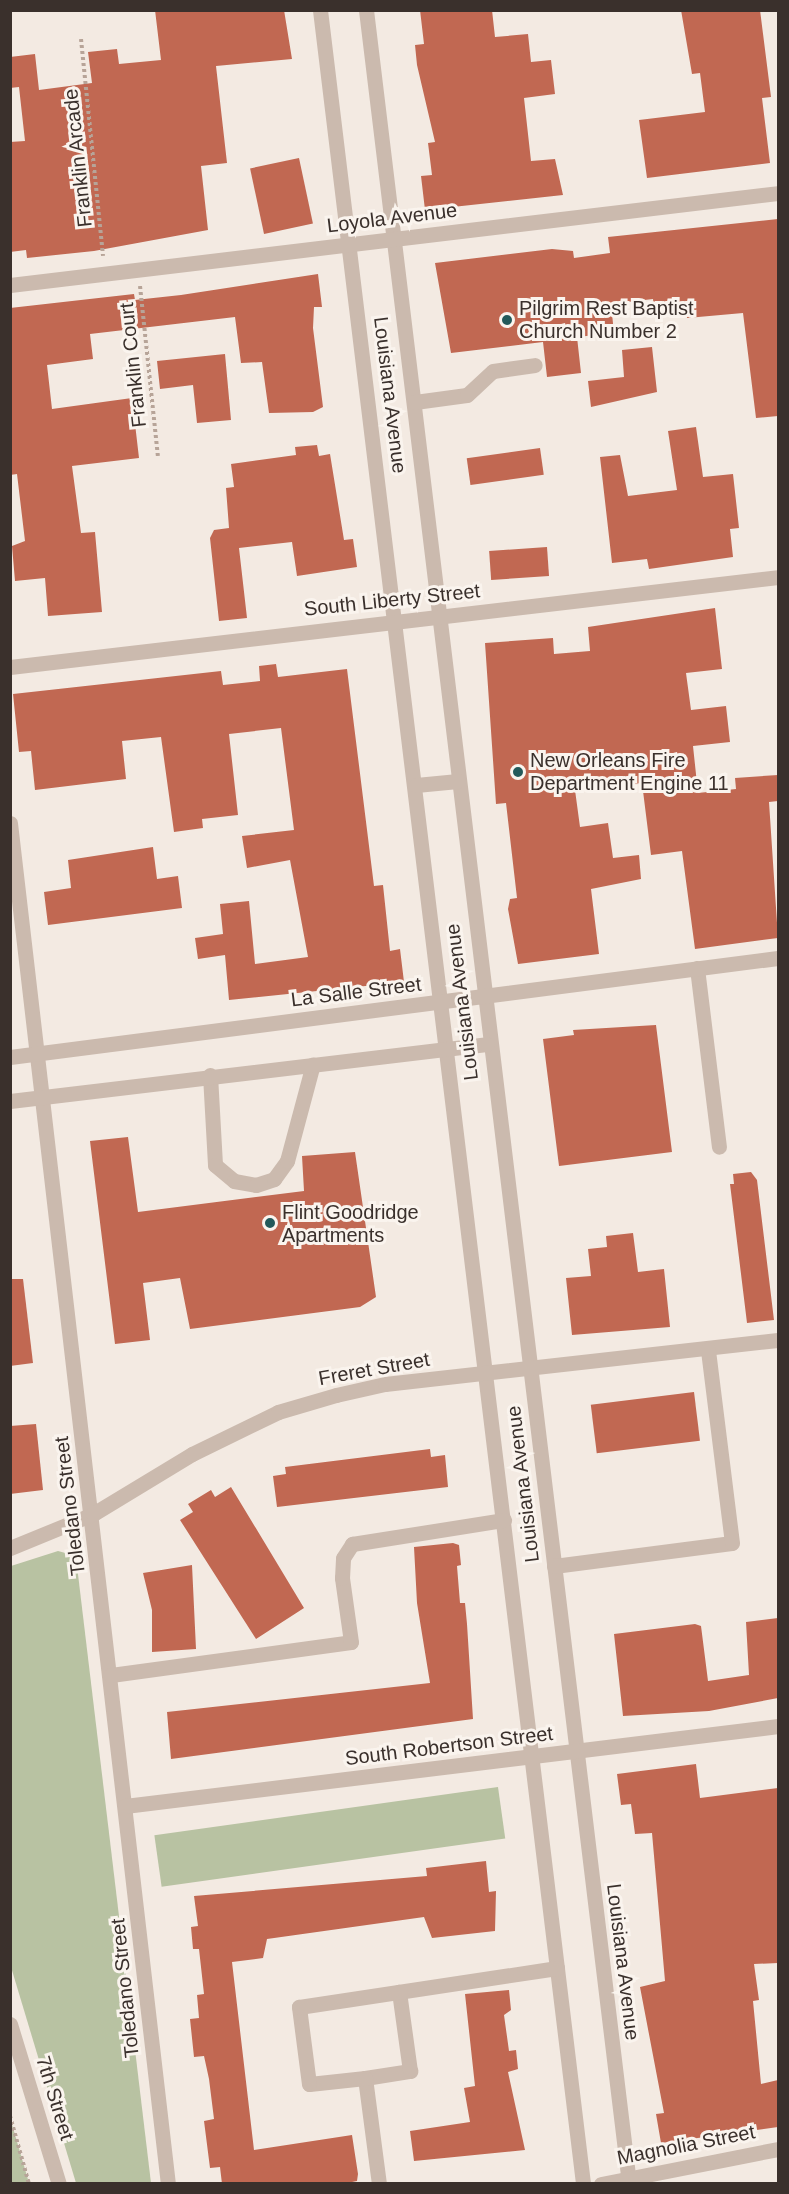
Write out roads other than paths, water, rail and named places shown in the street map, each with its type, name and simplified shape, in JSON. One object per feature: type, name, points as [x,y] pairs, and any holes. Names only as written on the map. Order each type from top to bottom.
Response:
[{"type":"street","name":"Louisiana Avenue","points":[[320,10],[397,620],[583,2184]]},
{"type":"street","name":"Louisiana Avenue","points":[[366,10],[441,616],[481,995],[531,1370],[629,2179]]},
{"type":"street","name":"Loyola Avenue","points":[[10,285],[778,193]]},
{"type":"street","points":[[414,402],[467,395],[493,370],[535,365]]},
{"type":"street","name":"South Liberty Street","points":[[10,667],[778,577]]},
{"type":"street","points":[[416,785],[458,781]]},
{"type":"street","name":"Toledano Street","points":[[10,823],[35,1052],[93,1514],[168,2184]]},
{"type":"street","name":"La Salle Street","points":[[10,1057],[778,958]]},
{"type":"street","points":[[698,968],[718,1146]]},
{"type":"street","points":[[10,1101],[41,1095],[488,1044]]},
{"type":"street","points":[[210,1075],[215,1164],[234,1182],[256,1185],[274,1179],[287,1161],[313,1064]]},
{"type":"street","name":"Freret Street","points":[[10,1548],[93,1514],[192,1454],[278,1412],[385,1384],[531,1370],[778,1340]]},
{"type":"street","points":[[554,1566],[732,1543],[708,1349]]},
{"type":"street","points":[[111,1675],[351,1642],[342,1578],[343,1558],[352,1544],[504,1520]]},
{"type":"street","name":"South Robertson Street","points":[[125,1806],[778,1726]]},
{"type":"street","points":[[399,1992],[410,2071],[309,2084],[299,2007],[557,1968]]},
{"type":"street","name":"7th Street","points":[[10,2024],[59,2184]]},
{"type":"street","points":[[364,2078],[379,2184]]},
{"type":"street","name":"Magnolia Street","points":[[601,2184],[778,2149]]},
{"type":"place","name":"Pilgrim Rest Baptist Church Number 2","points":[[507,320]]},
{"type":"place","name":"New Orleans Fire Department Engine 11","points":[[518,772]]},
{"type":"place","name":"Flint Goodridge Apartments","points":[[270,1223]]}]
